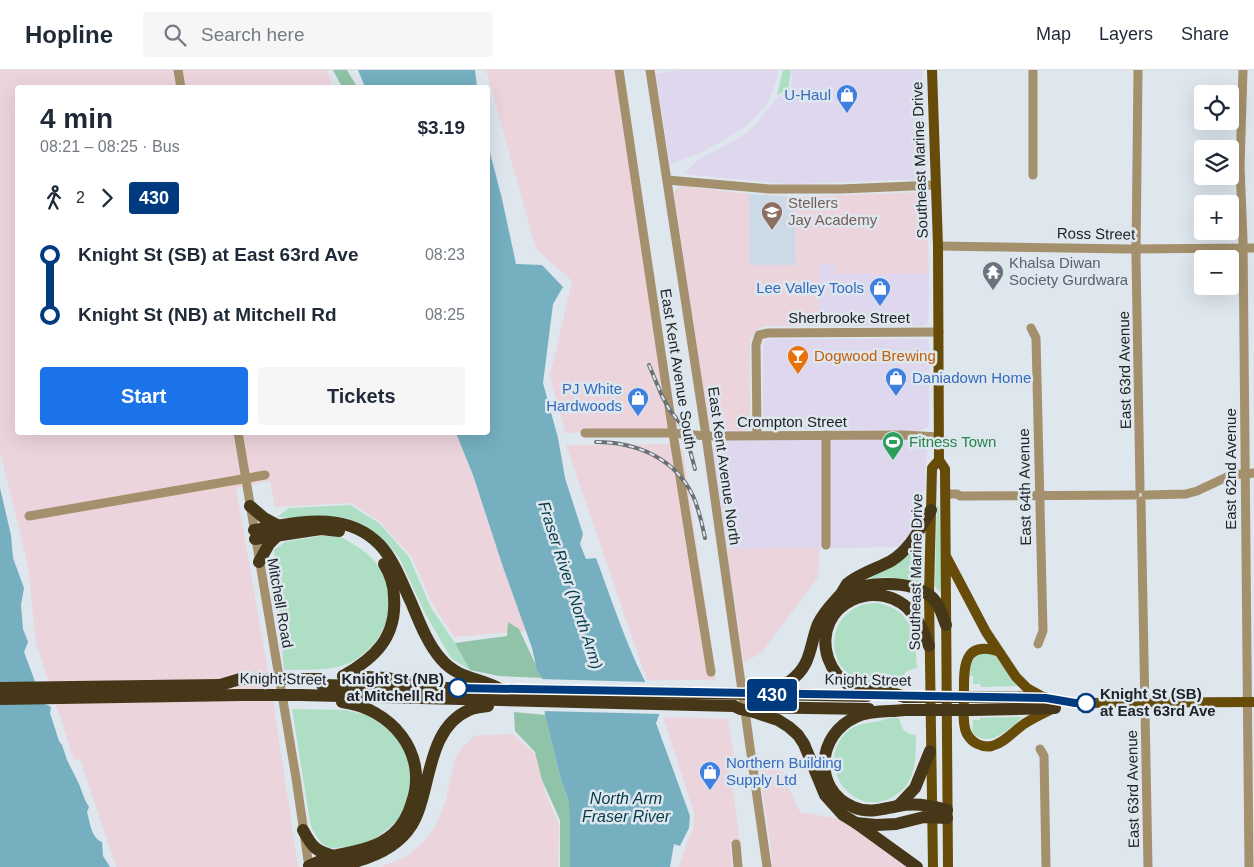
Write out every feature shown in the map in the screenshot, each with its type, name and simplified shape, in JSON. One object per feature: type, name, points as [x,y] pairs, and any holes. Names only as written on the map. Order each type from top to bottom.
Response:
[{"type":"highway","points":[[250,506],[278,531],[321,529],[341,532],[367,544],[378,555],[388,571],[394,588],[395,611],[389,635],[370,659],[322,690],[344,702],[366,707],[388,721],[404,738],[413,756],[416,777],[415,795],[408,814],[394,833],[379,844],[335,863]]},
{"type":"highway","points":[[916,867],[843,815],[825,795],[804,744],[798,735],[754,704],[762,690],[783,686],[803,668],[810,656],[818,625],[832,602],[842,593],[847,584],[890,561],[902,552],[917,535],[931,510]]},
{"type":"highway","points":[[255,535],[321,520],[344,524],[366,534],[380,546],[397,572],[427,638],[441,659],[465,677],[491,683],[504,695],[490,706],[470,709],[447,727],[439,740],[433,756],[418,814],[405,834],[397,842],[374,855],[309,866]]},
{"type":"highway","points":[[259,562],[278,531]]},
{"type":"highway","points":[[842,593],[862,586],[879,583],[900,585],[929,594],[936,602],[946,625]]},
{"type":"highway","points":[[905,703],[885,692],[869,692],[857,689],[837,675],[832,668],[826,647],[827,629],[830,621],[836,612],[852,599],[874,594],[887,596],[899,602],[916,617],[930,646]]},
{"type":"highway","points":[[343,676],[388,678],[401,680],[421,688]]},
{"type":"highway","name":"Knight Street","points":[[0,688],[220,685],[240,680],[322,690],[754,704],[972,703],[1055,708]]},
{"type":"highway","name":"Knight Street","points":[[0,698],[306,695],[322,690],[421,688],[504,695],[734,706],[740,709],[754,704]]},
{"type":"highway","name":"Knight Street","points":[[972,703],[1046,698]]},
{"type":"highway","points":[[905,703],[856,716],[842,725],[831,737],[826,749],[824,764],[826,775],[831,787],[841,799],[852,807],[876,811],[898,806],[947,814]]},
{"type":"highway","points":[[898,806],[915,788],[930,751]]},
{"type":"highway","points":[[856,823],[896,824],[924,818],[933,812]]},
{"type":"highway","points":[[304,830],[316,849],[335,863]]},
{"type":"main road","name":"Southeast Marine Drive","points":[[932,70],[938,246],[939,460],[944,469],[945,496],[948,867]]},
{"type":"main road","name":"Southeast Marine Drive","points":[[933,867],[929,594],[932,468],[939,460]]},
{"type":"main road","points":[[946,557],[997,651],[1016,677],[1028,688],[1046,698]]},
{"type":"main road","points":[[997,651],[982,648],[971,654],[964,666],[965,730],[970,739],[978,745],[992,746],[1002,741],[1026,722],[1055,708]]},
{"type":"main road","name":"Knight Street","points":[[1046,698],[1075,703],[1250,702]]},
{"type":"main road","name":"Knight Street","points":[[1055,708],[1075,703]]},
{"type":"street","points":[[178,70],[180,85]]},
{"type":"street","name":"East Kent Avenue South","points":[[619,70],[711,672]]},
{"type":"street","name":"East Kent Avenue North","points":[[650,70],[706,436],[767,867]]},
{"type":"street","points":[[1033,70],[1033,175]]},
{"type":"street","name":"East 63rd Avenue","points":[[1138,70],[1136,249],[1148,867]]},
{"type":"street","name":"East 62nd Avenue","points":[[1243,70],[1240,167],[1250,473],[1249,867]]},
{"type":"street","points":[[667,180],[769,189],[841,189],[936,185]]},
{"type":"street","name":"Ross Street","points":[[938,246],[1136,249],[1254,248]]},
{"type":"street","name":"East 64th Avenue","points":[[1031,328],[1036,338],[1038,495],[1043,632],[1038,644]]},
{"type":"street","name":"Sherbrooke Street","points":[[756,435],[756,345],[759,335],[768,333],[939,332]]},
{"type":"street","name":"Crompton Street","points":[[585,433],[673,433],[706,436],[902,435],[939,437]]},
{"type":"street","name":"Mitchell Road","points":[[238,435],[309,866]]},
{"type":"street","points":[[826,435],[826,545]]},
{"type":"street","points":[[945,496],[956,499],[960,496],[1186,494],[1197,491],[1230,475],[1250,473]]},
{"type":"street","points":[[29,516],[265,475]]},
{"type":"street","points":[[1040,749],[1044,756],[1046,867]]},
{"type":"street","points":[[736,844],[738,867]]},
{"type":"shaded area","points":[[0,70],[327,70],[331,85],[15,85],[15,435],[457,435],[473,475],[526,631],[454,637],[432,603],[412,557],[379,521],[351,503],[275,507],[270,481],[236,488],[273,700],[298,867],[116,867],[80,759],[74,760],[36,643],[28,566],[0,452]]},
{"type":"shaded area","points":[[486,70],[621,70],[669,430],[565,433],[550,376],[572,281],[536,249]]},
{"type":"shaded area","points":[[678,70],[778,70],[767,105],[745,127],[705,151],[670,164],[656,74]]},
{"type":"shaded area","points":[[792,70],[922,70],[925,177],[921,179],[788,184],[683,174],[699,159],[740,138],[757,123],[776,99],[791,89]]},
{"type":"shaded area","points":[[681,186],[749,194],[750,265],[796,265],[794,197],[923,192],[927,195],[929,274],[836,274],[836,263],[819,264],[819,326],[766,326],[755,331],[750,341],[750,426],[744,431],[714,430],[709,427],[674,193]]},
{"type":"shaded area","name":"Stellers Jay Academy","points":[[749,194],[794,197],[796,265],[750,265]]},
{"type":"shaded area","points":[[836,263],[837,274],[929,274],[928,323],[924,326],[819,326],[819,264]]},
{"type":"shaded area","points":[[766,339],[927,339],[929,343],[929,426],[920,431],[765,428],[763,423],[763,345]]},
{"type":"shaded area","points":[[889,439],[923,441],[927,445],[925,488],[922,492],[924,505],[921,516],[903,547],[727,549],[713,449],[716,441]]},
{"type":"shaded area","points":[[672,444],[683,450],[716,680],[647,680],[566,445]]},
{"type":"shaded area","points":[[820,547],[818,577],[762,652],[744,663],[727,549]]},
{"type":"shaded area","name":"Northern Building Supply Ltd","points":[[663,717],[728,719],[736,768],[730,770],[740,842],[730,843],[732,867],[679,867],[693,829],[694,812]]},
{"type":"shaded area","points":[[513,734],[536,755],[545,792],[559,825],[558,867],[381,867],[407,856],[425,841],[437,823],[445,803],[456,756],[463,747],[473,737]]},
{"type":"shaded area","points":[[779,767],[800,812],[840,819],[909,867],[772,867],[759,768]]},
{"type":"green space","points":[[333,70],[347,70],[356,85],[341,85]]},
{"type":"green space","points":[[783,70],[791,70],[788,90],[777,95]]},
{"type":"green space","points":[[350,505],[379,523],[409,557],[431,608],[455,643],[470,670],[451,658],[426,615],[399,557],[384,540],[365,526],[346,518],[326,516],[277,517],[289,508]]},
{"type":"green space","points":[[937,506],[939,506],[942,582],[940,593],[935,586]]},
{"type":"green space","points":[[320,536],[343,538],[371,558],[382,572],[388,587],[389,604],[387,620],[379,636],[368,650],[345,665],[310,670],[284,670],[274,550],[285,542]]},
{"type":"green space","points":[[920,539],[922,584],[888,577],[863,579]]},
{"type":"green space","points":[[878,603],[899,612],[906,619],[913,635],[917,668],[905,674],[899,686],[874,684],[851,676],[843,669],[835,652],[834,642],[836,633],[844,616],[858,606]]},
{"type":"green space","points":[[508,622],[519,629],[542,678],[499,676],[470,670],[455,643],[507,636]]},
{"type":"green space","points":[[981,653],[991,653],[995,656],[1018,686],[981,687],[980,684],[973,684],[973,676],[970,676],[971,665],[975,657]]},
{"type":"green space","points":[[292,709],[346,710],[366,715],[394,731],[407,756],[411,778],[404,814],[372,841],[350,847],[330,848],[321,843],[312,829]]},
{"type":"green space","points":[[514,712],[545,715],[561,780],[569,801],[570,867],[560,867],[560,820],[542,780],[535,752],[515,731]]},
{"type":"green space","points":[[1022,717],[998,736],[984,739],[972,732],[973,720],[980,720],[980,718]]},
{"type":"green space","points":[[889,718],[899,718],[904,730],[916,735],[913,772],[907,785],[896,795],[881,802],[866,801],[853,796],[842,786],[836,773],[834,758],[838,744],[849,730]]},
{"type":"water","points":[[358,70],[475,70],[477,85],[364,85]]},
{"type":"water","name":"North Arm Fraser River","points":[[490,153],[516,264],[542,265],[563,287],[553,304],[543,383],[558,438],[565,478],[583,534],[580,544],[586,559],[596,558],[641,674],[661,710],[656,723],[690,816],[689,828],[680,846],[674,844],[670,867],[570,867],[569,801],[561,780],[545,715],[542,678],[537,670],[532,648],[473,475],[457,435],[490,435]]},
{"type":"water","points":[[0,488],[11,535],[13,558],[24,588],[21,605],[23,629],[28,642],[24,652],[43,703],[51,707],[50,713],[59,741],[89,807],[87,812],[92,829],[95,837],[102,842],[103,856],[110,867],[0,867]]},
{"type":"pier","points":[[539,679],[648,682],[663,710],[662,714],[542,711]]},
{"type":"railway","points":[[649,365],[662,396],[686,435],[695,469]]},
{"type":"railway","points":[[596,442],[626,445],[640,449],[665,462],[676,472],[693,496],[699,511],[705,538]]},
{"type":"bus line","name":"430","points":[[458,688],[1046,698],[1086,703]]},
{"type":"place","name":"U-Haul","points":[[847,114]]},
{"type":"place","name":"Stellers Jay Academy","points":[[772,231]]},
{"type":"place","name":"Khalsa Diwan Society Gurdwara","points":[[993,291]]},
{"type":"place","name":"Lee Valley Tools","points":[[880,307]]},
{"type":"place","name":"Dogwood Brewing","points":[[798,375]]},
{"type":"place","name":"Daniadown Home","points":[[896,397]]},
{"type":"place","name":"PJ White Hardwoods","points":[[638,417]]},
{"type":"place","name":"Fitness Town","points":[[893,461]]},
{"type":"place","name":"Knight St (NB) at Mitchell Rd","points":[[458,688]]},
{"type":"place","name":"Knight St (SB) at East 63rd Ave","points":[[1086,703]]},
{"type":"place","name":"Northern Building Supply Ltd","points":[[710,791]]},
{"type":"water label","name":"Fraser River (North Arm)","points":[[571,585]]}]
